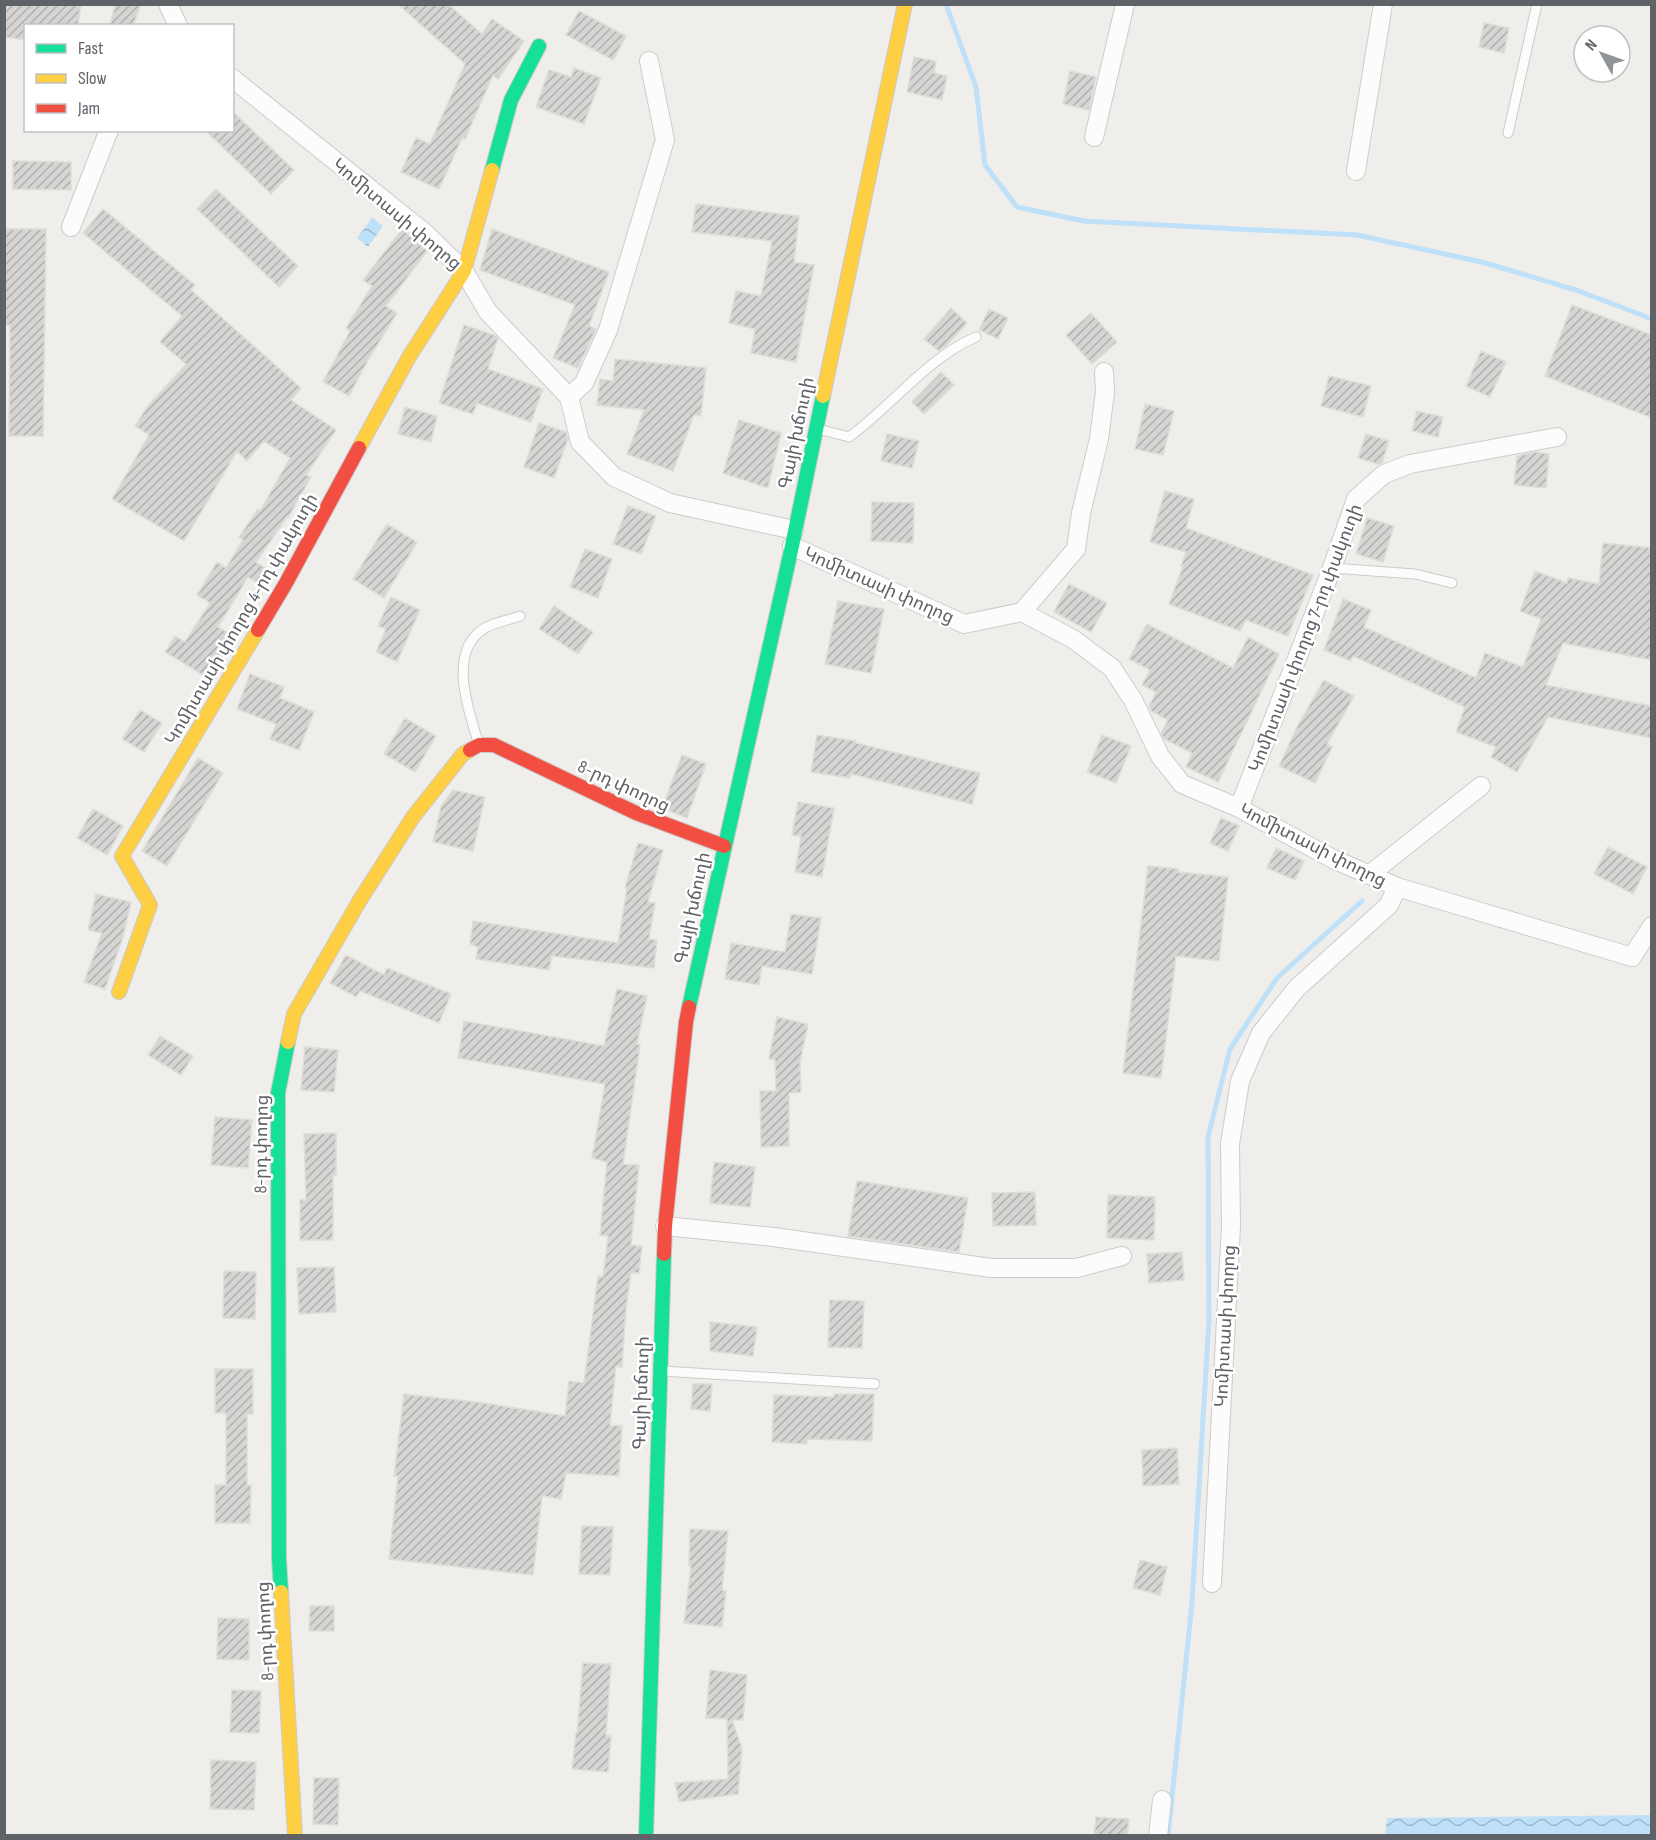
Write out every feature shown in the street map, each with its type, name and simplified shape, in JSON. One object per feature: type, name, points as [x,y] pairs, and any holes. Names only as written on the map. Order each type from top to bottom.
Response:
[{"type":"street","points":[[168,4],[177,24]]},
{"type":"street","points":[[1094,137],[1125,4]]},
{"type":"street","points":[[1356,171],[1383,4]]},
{"type":"street","name":"Գայի խճուղի","points":[[646,1836],[665,1226],[686,1022],[793,538],[903,5]]},
{"type":"street","points":[[464,271],[511,100],[539,46]]},
{"type":"street","points":[[569,397],[584,383],[608,330],[665,140],[649,61]]},
{"type":"street","name":"Կոմիտասի փողոց","points":[[234,80],[424,233],[464,271],[488,312],[569,397],[580,442],[615,477],[670,503],[793,538],[964,624],[1022,612],[1073,639],[1112,668],[1133,700],[1160,756],[1182,783],[1239,807],[1333,859],[1397,887],[1389,905],[1297,988],[1261,1033],[1240,1081],[1230,1144],[1231,1226],[1212,1583]]},
{"type":"street","points":[[71,227],[108,132]]},
{"type":"street","name":"Կոմիտասի փողոց 4-րդ փակուղի","points":[[119,992],[150,905],[122,856],[286,583],[409,357],[464,271]]},
{"type":"street","points":[[1022,612],[1076,549],[1081,513],[1099,439],[1105,392],[1104,372]]},
{"type":"street","name":"Կոմիտասի փողոց 7-րդ փակուղի","points":[[1239,807],[1332,568],[1356,499],[1384,474],[1410,465],[1557,437]]},
{"type":"street","name":"8-րդ փողոց","points":[[295,1836],[279,1560],[278,1093],[294,1014],[412,817],[464,754],[479,745],[494,745],[655,821],[694,838],[724,846]]},
{"type":"street","points":[[1369,875],[1481,786]]},
{"type":"street","points":[[1397,887],[1632,957],[1652,926]]},
{"type":"street","points":[[665,1226],[774,1237],[991,1268],[1077,1268],[1122,1256]]},
{"type":"street","points":[[1158,1836],[1162,1800]]},
{"type":"lane","points":[[1508,133],[1536,4]]},
{"type":"lane","points":[[815,429],[849,437],[874,419],[924,371],[957,345],[976,337]]},
{"type":"lane","points":[[1332,568],[1415,574],[1452,583]]},
{"type":"lane","points":[[479,745],[466,696],[463,664],[470,641],[485,628],[520,616]]},
{"type":"lane","points":[[660,1370],[875,1384]]},
{"type":"water","points":[[372,218],[383,226],[368,247],[357,238]]},
{"type":"water","points":[[1651,1815],[1651,1835],[1385,1835],[1387,1818]]},
{"type":"building","points":[[4,4],[81,4],[78,24],[24,24],[24,40],[4,37]]},
{"type":"building","points":[[115,4],[141,4],[134,24],[110,24]]},
{"type":"building","points":[[398,4],[448,4],[482,34],[492,19],[524,41],[498,79],[493,75],[465,139],[462,138],[439,189],[401,172],[416,138],[430,144],[465,64]]},
{"type":"building","points":[[579,11],[626,36],[613,60],[566,35]]},
{"type":"building","points":[[1484,23],[1509,28],[1504,53],[1479,47]]},
{"type":"building","points":[[914,57],[936,61],[934,73],[947,76],[942,100],[907,92]]},
{"type":"building","points":[[574,68],[601,78],[584,124],[536,107],[549,70],[571,77]]},
{"type":"building","points":[[1070,71],[1096,77],[1089,110],[1063,104]]},
{"type":"building","points":[[234,113],[294,170],[271,194],[207,132],[234,132]]},
{"type":"building","points":[[13,161],[71,162],[71,190],[13,189]]},
{"type":"building","points":[[216,189],[298,266],[279,287],[197,209]]},
{"type":"building","points":[[696,204],[799,216],[794,262],[814,265],[796,362],[751,353],[755,329],[729,323],[736,291],[761,296],[772,241],[692,232]]},
{"type":"building","points":[[103,209],[195,285],[191,290],[301,388],[291,400],[336,430],[306,475],[311,477],[288,518],[256,562],[274,574],[266,588],[248,577],[218,627],[234,636],[208,678],[165,652],[175,636],[185,642],[210,603],[197,595],[217,562],[226,568],[243,540],[239,537],[258,509],[260,511],[290,458],[264,441],[247,461],[237,451],[184,541],[112,499],[149,435],[135,426],[147,407],[186,364],[160,342],[182,316],[83,233]]},
{"type":"building","points":[[4,229],[46,229],[43,436],[9,436],[10,325],[4,325]]},
{"type":"building","points":[[402,229],[427,251],[386,306],[397,313],[349,396],[323,382],[350,331],[346,328],[372,286],[363,280]]},
{"type":"building","points":[[492,229],[609,272],[589,326],[596,329],[578,368],[553,358],[575,305],[480,270]]},
{"type":"building","points":[[1572,305],[1652,335],[1652,418],[1545,376]]},
{"type":"building","points":[[951,308],[967,323],[939,351],[924,339]]},
{"type":"building","points":[[989,309],[1008,318],[998,339],[979,330]]},
{"type":"building","points":[[1091,313],[1117,342],[1092,364],[1066,335]]},
{"type":"building","points":[[464,325],[498,338],[488,369],[543,389],[531,422],[477,403],[473,414],[439,403]]},
{"type":"building","points":[[1481,351],[1506,362],[1490,397],[1466,386]]},
{"type":"building","points":[[615,359],[706,368],[701,416],[694,415],[673,471],[627,454],[644,410],[597,405],[600,379],[613,381]]},
{"type":"building","points":[[941,372],[954,385],[924,414],[912,402]]},
{"type":"building","points":[[1329,376],[1371,386],[1363,417],[1321,406]]},
{"type":"building","points":[[1145,404],[1174,411],[1163,455],[1135,449]]},
{"type":"building","points":[[405,407],[437,416],[431,442],[398,434]]},
{"type":"building","points":[[1417,411],[1443,417],[1438,437],[1412,431]]},
{"type":"building","points":[[739,420],[781,433],[768,488],[723,473]]},
{"type":"building","points":[[539,423],[566,432],[568,439],[554,478],[524,467]]},
{"type":"building","points":[[887,434],[919,441],[912,468],[881,461]]},
{"type":"building","points":[[1366,434],[1389,441],[1382,463],[1358,458]]},
{"type":"building","points":[[1536,452],[1549,454],[1546,488],[1514,485],[1517,456]]},
{"type":"building","points":[[1165,491],[1194,499],[1186,528],[1313,575],[1288,636],[1246,620],[1240,631],[1169,604],[1186,552],[1150,542]]},
{"type":"building","points":[[872,502],[914,503],[913,543],[871,541]]},
{"type":"building","points":[[628,506],[656,516],[641,554],[613,544]]},
{"type":"building","points":[[1367,518],[1394,526],[1383,562],[1356,554]]},
{"type":"building","points":[[387,524],[417,542],[384,598],[353,579]]},
{"type":"building","points":[[1603,543],[1652,548],[1652,660],[1563,643],[1546,685],[1652,706],[1652,738],[1548,717],[1517,772],[1491,757],[1496,747],[1456,732],[1465,707],[1353,656],[1351,661],[1324,650],[1343,599],[1371,610],[1364,627],[1476,678],[1485,653],[1523,667],[1541,619],[1520,611],[1535,571],[1567,583],[1568,578],[1599,584]]},
{"type":"building","points":[[585,549],[612,559],[598,598],[570,587]]},
{"type":"building","points":[[1069,584],[1107,603],[1091,632],[1054,612]]},
{"type":"building","points":[[391,597],[420,610],[397,662],[376,652],[386,629],[378,626]]},
{"type":"building","points":[[838,601],[884,609],[871,673],[825,664]]},
{"type":"building","points":[[554,606],[593,632],[578,654],[539,629]]},
{"type":"building","points":[[1147,624],[1233,668],[1248,637],[1279,654],[1218,782],[1186,767],[1192,753],[1164,739],[1161,733],[1168,720],[1151,711],[1149,706],[1156,692],[1142,685],[1150,670],[1129,659]]},
{"type":"building","points":[[250,674],[284,687],[280,698],[314,712],[299,750],[270,739],[276,724],[237,709]]},
{"type":"building","points":[[1324,680],[1354,696],[1327,744],[1332,747],[1315,783],[1279,766],[1298,725]]},
{"type":"building","points":[[140,710],[162,723],[144,752],[122,739]]},
{"type":"building","points":[[405,718],[436,736],[415,772],[384,754]]},
{"type":"building","points":[[817,735],[856,741],[856,743],[980,773],[972,804],[851,774],[850,778],[811,772]]},
{"type":"building","points":[[1102,735],[1131,746],[1116,783],[1087,772]]},
{"type":"building","points":[[682,755],[706,764],[687,818],[662,808]]},
{"type":"building","points":[[198,758],[223,773],[167,866],[142,851]]},
{"type":"building","points":[[453,790],[485,797],[473,851],[433,842],[441,806]]},
{"type":"building","points":[[798,802],[834,808],[822,877],[795,872],[801,836],[792,835]]},
{"type":"building","points":[[93,809],[123,826],[107,855],[77,838]]},
{"type":"building","points":[[1221,818],[1239,826],[1228,851],[1210,843]]},
{"type":"building","points":[[638,843],[663,850],[648,902],[655,903],[649,939],[657,940],[654,968],[552,956],[549,970],[476,959],[478,947],[470,944],[473,921],[618,943],[627,888],[625,888]]},
{"type":"building","points":[[1608,847],[1647,867],[1633,894],[1594,874]]},
{"type":"building","points":[[1276,848],[1304,861],[1295,880],[1267,868]]},
{"type":"building","points":[[1148,866],[1178,869],[1178,872],[1228,877],[1219,961],[1176,956],[1161,1078],[1123,1073]]},
{"type":"building","points":[[96,894],[131,902],[123,937],[105,989],[84,982],[102,933],[88,930]]},
{"type":"building","points":[[791,914],[821,918],[812,974],[762,966],[759,985],[725,979],[731,943],[785,952]]},
{"type":"building","points":[[346,955],[384,975],[387,968],[451,994],[439,1023],[360,991],[356,997],[330,983]]},
{"type":"building","points":[[617,989],[647,996],[637,1044],[640,1045],[623,1164],[639,1165],[631,1245],[642,1246],[639,1273],[631,1273],[622,1367],[616,1366],[610,1425],[622,1426],[619,1476],[566,1473],[561,1499],[542,1496],[533,1575],[389,1559],[398,1476],[394,1476],[404,1394],[484,1403],[565,1416],[569,1381],[584,1383],[598,1276],[603,1277],[608,1236],[600,1235],[607,1162],[592,1158],[605,1084],[458,1058],[464,1021],[604,1046]]},
{"type":"building","points":[[777,1017],[808,1024],[800,1062],[801,1092],[789,1093],[789,1146],[761,1147],[760,1091],[776,1091],[775,1060],[769,1059]]},
{"type":"building","points":[[160,1036],[193,1056],[181,1075],[148,1055]]},
{"type":"building","points":[[305,1047],[338,1050],[334,1092],[301,1090]]},
{"type":"building","points":[[215,1117],[252,1120],[248,1168],[211,1165]]},
{"type":"building","points":[[336,1133],[333,1240],[300,1240],[300,1200],[306,1200],[304,1134]]},
{"type":"building","points":[[714,1162],[755,1167],[750,1207],[710,1203]]},
{"type":"building","points":[[857,1181],[968,1198],[959,1252],[848,1236]]},
{"type":"building","points":[[1035,1192],[1036,1225],[993,1226],[992,1193]]},
{"type":"building","points":[[1108,1195],[1155,1197],[1154,1240],[1107,1238]]},
{"type":"building","points":[[1182,1252],[1184,1280],[1149,1283],[1147,1254]]},
{"type":"building","points":[[334,1267],[336,1312],[299,1314],[297,1268]]},
{"type":"building","points":[[224,1271],[256,1272],[255,1319],[223,1318]]},
{"type":"building","points":[[830,1300],[864,1301],[862,1348],[828,1347]]},
{"type":"building","points":[[710,1322],[757,1327],[753,1356],[710,1351]]},
{"type":"building","points":[[215,1369],[253,1369],[253,1414],[247,1414],[247,1485],[251,1485],[250,1523],[215,1523],[215,1485],[226,1485],[226,1413],[215,1413]]},
{"type":"building","points":[[693,1384],[712,1384],[710,1411],[691,1409]]},
{"type":"building","points":[[834,1394],[874,1394],[872,1441],[807,1439],[807,1444],[772,1442],[774,1395],[834,1397]]},
{"type":"building","points":[[1177,1448],[1179,1484],[1143,1486],[1142,1450]]},
{"type":"building","points":[[582,1526],[613,1527],[610,1575],[579,1574]]},
{"type":"building","points":[[690,1529],[728,1531],[722,1590],[726,1591],[722,1627],[684,1623],[691,1566],[689,1566]]},
{"type":"building","points":[[1140,1560],[1167,1567],[1160,1595],[1133,1588]]},
{"type":"building","points":[[310,1606],[334,1606],[334,1631],[309,1631]]},
{"type":"building","points":[[218,1618],[249,1619],[249,1660],[217,1659]]},
{"type":"building","points":[[583,1663],[611,1664],[606,1736],[611,1736],[608,1772],[572,1769]]},
{"type":"building","points":[[710,1670],[747,1675],[743,1720],[732,1720],[742,1748],[738,1794],[679,1802],[675,1783],[728,1779],[727,1719],[706,1718]]},
{"type":"building","points":[[232,1690],[261,1691],[259,1733],[230,1732]]},
{"type":"building","points":[[211,1760],[256,1762],[254,1810],[210,1809]]},
{"type":"building","points":[[314,1778],[339,1778],[338,1825],[313,1824]]},
{"type":"building","points":[[1096,1817],[1129,1819],[1127,1836],[1094,1836]]},
{"type":"waterway","points":[[946,4],[976,87],[985,165],[1017,207],[1084,221],[1357,235],[1482,262],[1576,290],[1652,319]]},
{"type":"waterway","points":[[1168,1836],[1192,1603],[1209,1319],[1208,1137],[1230,1049],[1277,978],[1362,901]]},
{"type":"traffic: fast","points":[[492,170],[511,100],[539,46]]},
{"type":"traffic: fast","points":[[689,1007],[792,546],[823,396]]},
{"type":"traffic: fast","points":[[281,1592],[279,1559],[278,1093],[288,1042]]},
{"type":"traffic: fast","points":[[646,1836],[664,1254]]},
{"type":"traffic: slow","points":[[823,396],[905,4]]},
{"type":"traffic: slow","points":[[359,448],[409,357],[464,271],[492,170]]},
{"type":"traffic: slow","points":[[119,992],[150,905],[122,856],[258,630]]},
{"type":"traffic: slow","points":[[288,1042],[294,1014],[360,900],[413,817],[463,754],[470,750]]},
{"type":"traffic: slow","points":[[281,1592],[295,1836]]},
{"type":"traffic: jam","points":[[258,630],[359,448]]},
{"type":"traffic: jam","points":[[470,750],[479,745],[494,745],[636,813],[724,846]]},
{"type":"traffic: jam","points":[[664,1254],[665,1226],[689,1007]]}]
